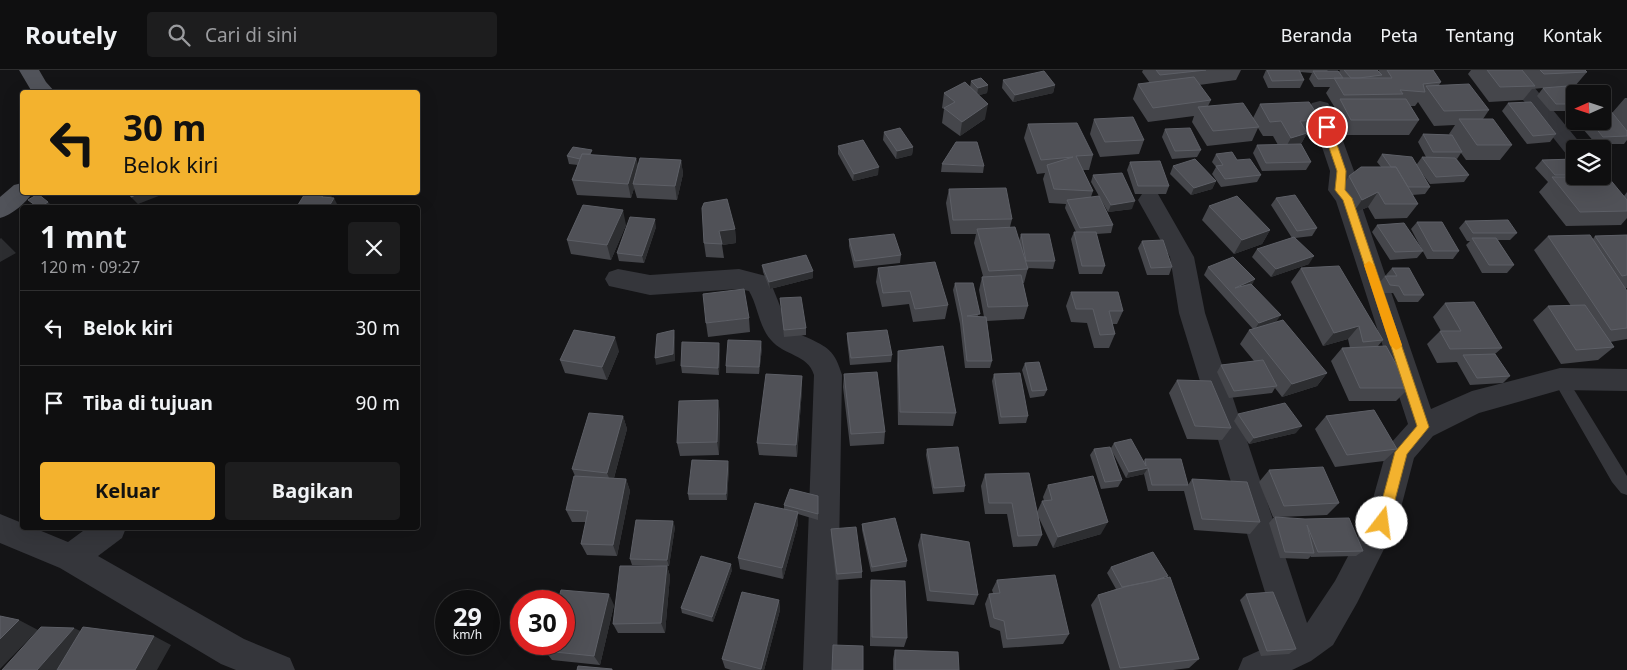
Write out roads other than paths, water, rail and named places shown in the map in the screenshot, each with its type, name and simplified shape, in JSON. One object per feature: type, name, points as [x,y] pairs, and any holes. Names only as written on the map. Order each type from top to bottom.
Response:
[{"type":"main road","points":[[29,70],[37,86],[42,90]]},
{"type":"main road","points":[[0,210],[20,193]]},
{"type":"street","points":[[1509,70],[1567,140]]},
{"type":"street","points":[[1320,108],[1342,171],[1340,190],[1347,198],[1423,427]]},
{"type":"street","points":[[1150,200],[1182,257],[1192,313],[1299,649]]},
{"type":"street","points":[[618,280],[650,285],[739,279],[757,283],[762,290],[779,332],[790,342],[821,356],[826,363],[828,375],[820,670]]},
{"type":"street","points":[[1255,670],[1299,649],[1322,633],[1382,523],[1401,452],[1423,427],[1472,403],[1560,380],[1627,380]]},
{"type":"street","points":[[0,528],[70,558],[239,664],[278,670]]},
{"type":"street","points":[[70,558],[108,530]]},
{"type":"lane","points":[[1560,380],[1618,477],[1627,488]]}]
